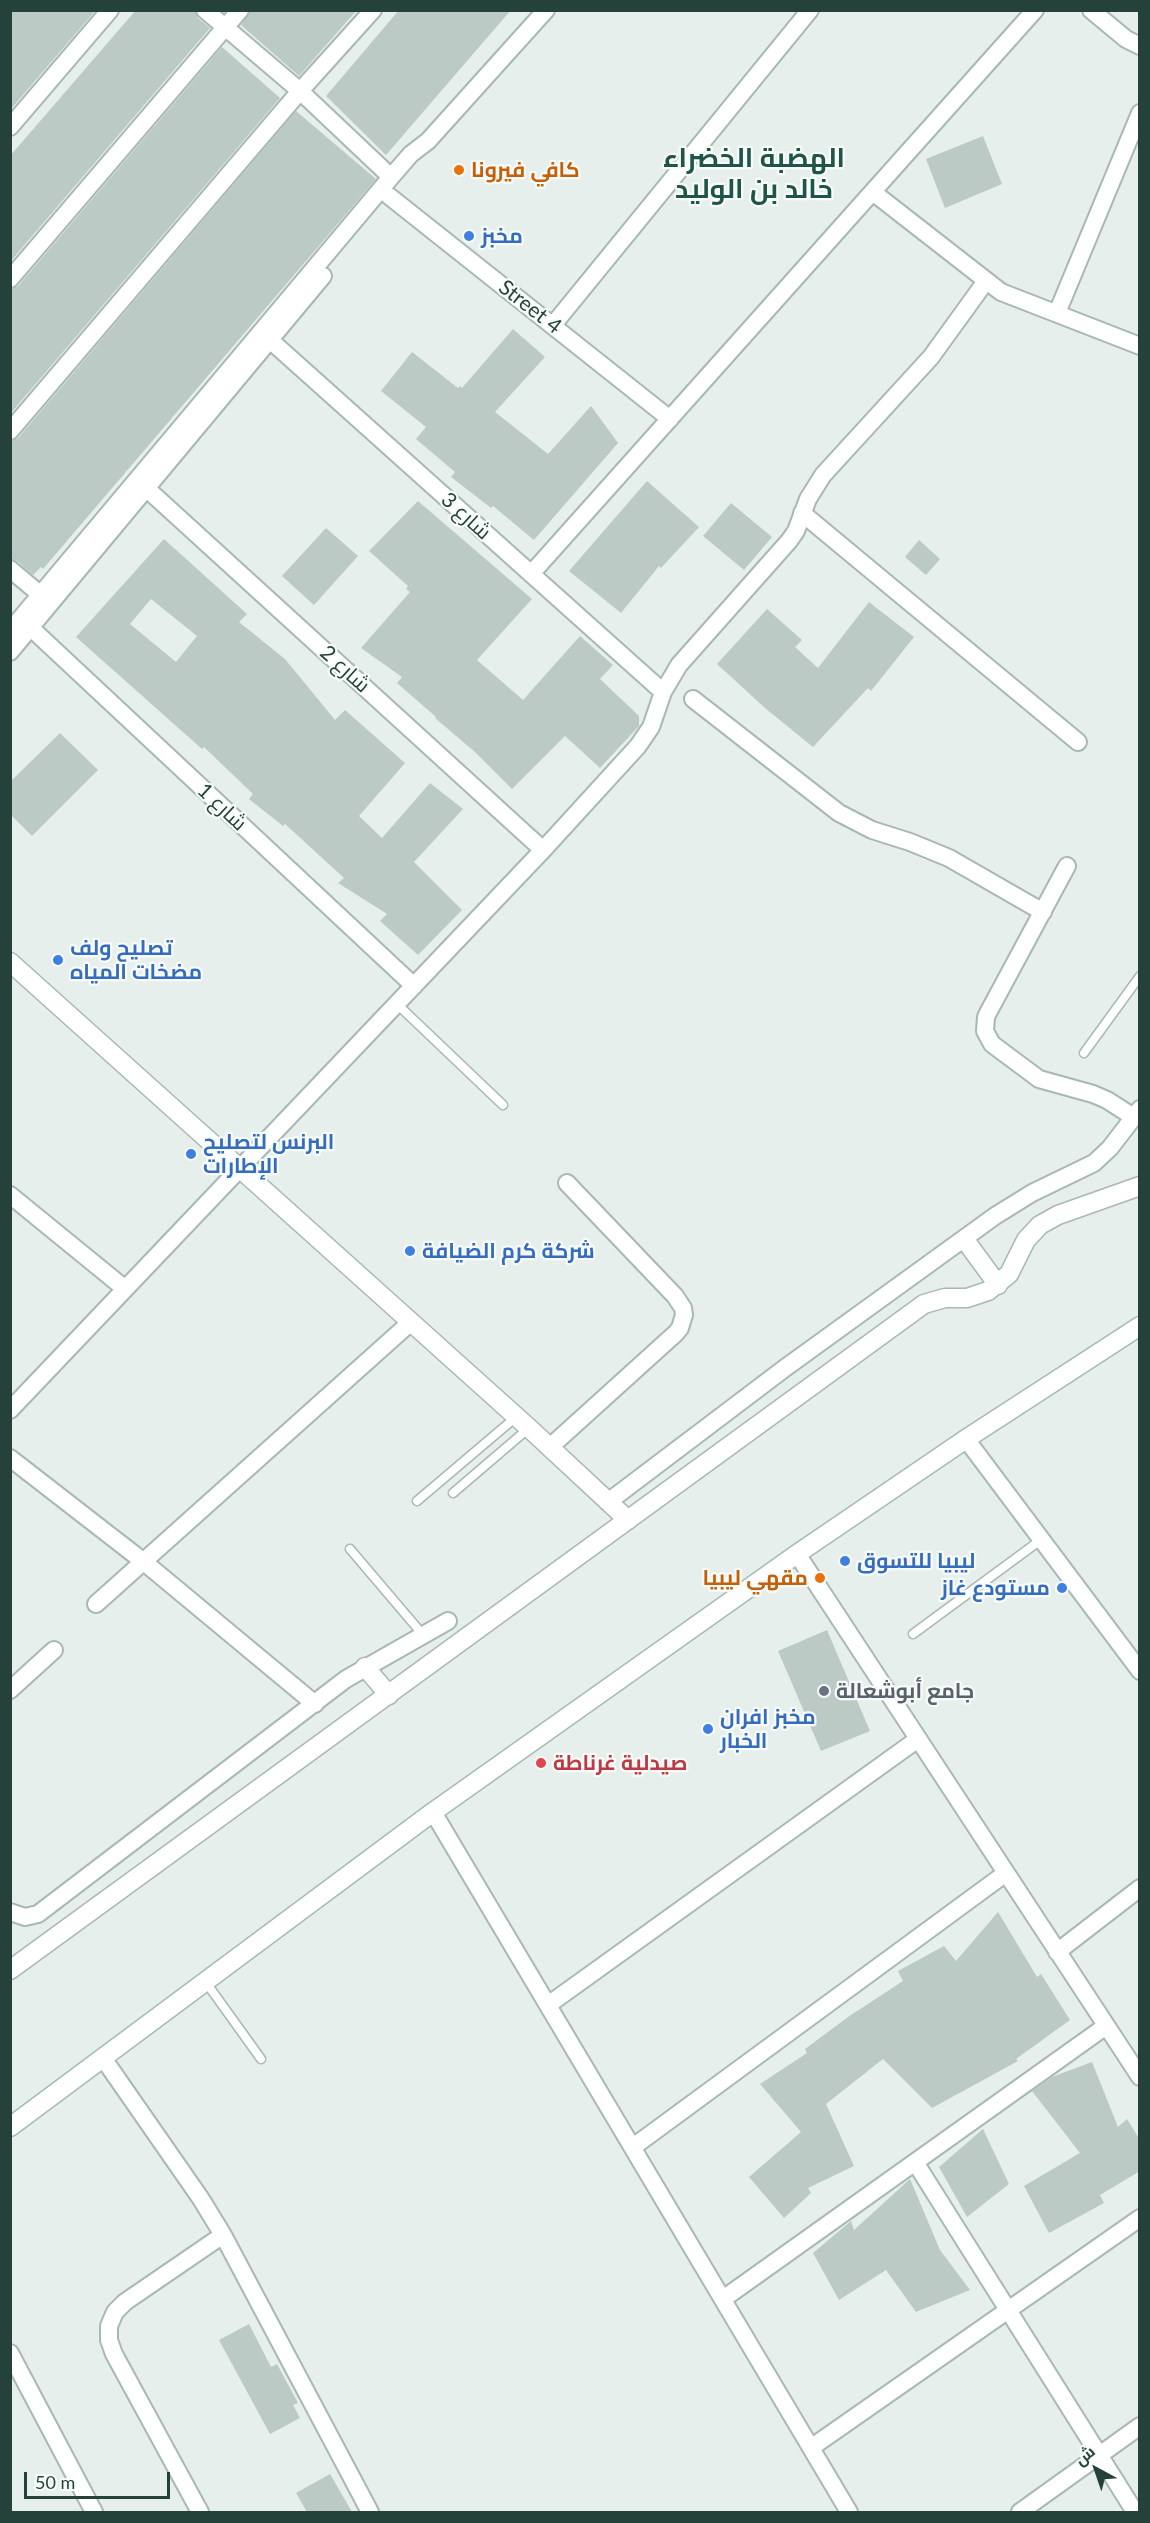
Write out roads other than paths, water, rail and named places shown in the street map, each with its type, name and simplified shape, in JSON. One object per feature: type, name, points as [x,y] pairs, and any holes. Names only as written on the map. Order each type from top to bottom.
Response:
[{"type":"street","points":[[10,128],[110,10]]},
{"type":"street","points":[[205,10],[300,91],[392,177]]},
{"type":"street","points":[[10,279],[240,10]]},
{"type":"street","points":[[10,431],[300,91],[373,10]]},
{"type":"street","points":[[10,652],[31,628],[45,599],[411,154],[428,141],[546,10]]},
{"type":"street","points":[[552,325],[810,10]]},
{"type":"street","points":[[531,574],[874,193],[1035,10]]},
{"type":"street","points":[[1091,10],[1126,39],[1140,46]]},
{"type":"street","points":[[1057,314],[1140,113]]},
{"type":"street","points":[[10,631],[45,599],[146,488],[389,196],[418,160],[428,141]]},
{"type":"street","points":[[874,193],[1001,291],[1140,346]]},
{"type":"street","name":"Street 4","points":[[389,196],[670,419]]},
{"type":"street","points":[[10,1410],[543,850],[645,737],[655,717],[663,692],[679,664],[789,541],[823,475],[931,357],[986,281]]},
{"type":"street","name":"شارع 3","points":[[270,340],[663,692]]},
{"type":"street","name":"شارع 2","points":[[146,488],[543,850]]},
{"type":"street","points":[[802,513],[1078,742]]},
{"type":"street","points":[[10,569],[45,599]]},
{"type":"street","name":"شارع 1","points":[[31,628],[414,986]]},
{"type":"street","points":[[693,699],[839,813],[872,830],[949,858],[1043,912]]},
{"type":"street","points":[[608,1502],[785,1368],[1013,1204],[1094,1163],[1110,1148],[1136,1112],[1093,1094],[1040,1079],[997,1048],[985,1031],[986,1017],[1067,866]]},
{"type":"street","points":[[10,962],[523,1422],[628,1520]]},
{"type":"street","points":[[550,1447],[676,1333],[684,1315],[683,1308],[675,1296],[567,1183]]},
{"type":"street","points":[[10,1970],[924,1304],[934,1300],[978,1296],[998,1285],[1014,1267],[1026,1240],[1040,1225],[1058,1215],[1140,1186]]},
{"type":"street","points":[[10,1195],[124,1288]]},
{"type":"street","points":[[965,1240],[998,1285]]},
{"type":"street","points":[[96,1604],[411,1322]]},
{"type":"street","points":[[10,2127],[204,1980],[433,1812],[797,1554],[966,1438],[1140,1326]]},
{"type":"street","points":[[966,1438],[1140,1671]]},
{"type":"street","points":[[10,1458],[144,1562],[315,1704]]},
{"type":"street","points":[[797,1554],[1140,2076]]},
{"type":"street","points":[[10,1912],[25,1917],[38,1914],[365,1667],[425,1636],[447,1621]]},
{"type":"street","points":[[10,1690],[54,1650]]},
{"type":"street","points":[[365,1667],[388,1695]]},
{"type":"street","points":[[548,2005],[918,1739]]},
{"type":"street","points":[[433,1812],[849,2512]]},
{"type":"street","points":[[633,2147],[1006,1873]]},
{"type":"street","points":[[1057,1952],[1140,1888]]},
{"type":"street","points":[[723,2299],[1106,2026]]},
{"type":"street","points":[[103,2058],[201,2199],[223,2235],[370,2512]]},
{"type":"street","points":[[915,2162],[1135,2512]]},
{"type":"street","points":[[812,2447],[1140,2218]]},
{"type":"street","points":[[200,2512],[114,2354],[109,2340],[109,2326],[115,2312],[125,2302],[223,2235]]},
{"type":"street","points":[[10,2353],[94,2512]]},
{"type":"street","points":[[1020,2512],[1140,2426]]},
{"type":"lane","points":[[1084,1053],[1140,976]]},
{"type":"lane","points":[[397,1004],[503,1105]]},
{"type":"lane","points":[[453,1493],[523,1422]]},
{"type":"lane","points":[[417,1501],[523,1422]]},
{"type":"lane","points":[[913,1634],[1042,1539]]},
{"type":"lane","points":[[350,1549],[425,1636]]},
{"type":"lane","points":[[204,1980],[261,2059]]},
{"type":"place","name":"كافي فيرونا","points":[[459,170]]},
{"type":"place","name":"مخبز","points":[[469,236]]},
{"type":"place","name":"تصليح ولف مضخات المياه","points":[[58,960]]},
{"type":"place","name":"البرنس لتصليح الإطارات","points":[[191,1154]]},
{"type":"place","name":"شركة كرم الضيافة","points":[[410,1251]]},
{"type":"place","name":"ليبيا للتسوق","points":[[845,1561]]},
{"type":"place","name":"مقهي ليبيا","points":[[820,1578]]},
{"type":"place","name":"مستودع غاز","points":[[1062,1588]]},
{"type":"place","name":"جامع أبوشعالة","points":[[824,1691]]},
{"type":"place","name":"مخبز افران الخبار","points":[[708,1729]]},
{"type":"place","name":"صيدلية غرناطة","points":[[541,1763]]},
{"type":"district","name":"الهضبة الخضراء خالد بن الوليد","points":[[754,174]]}]
